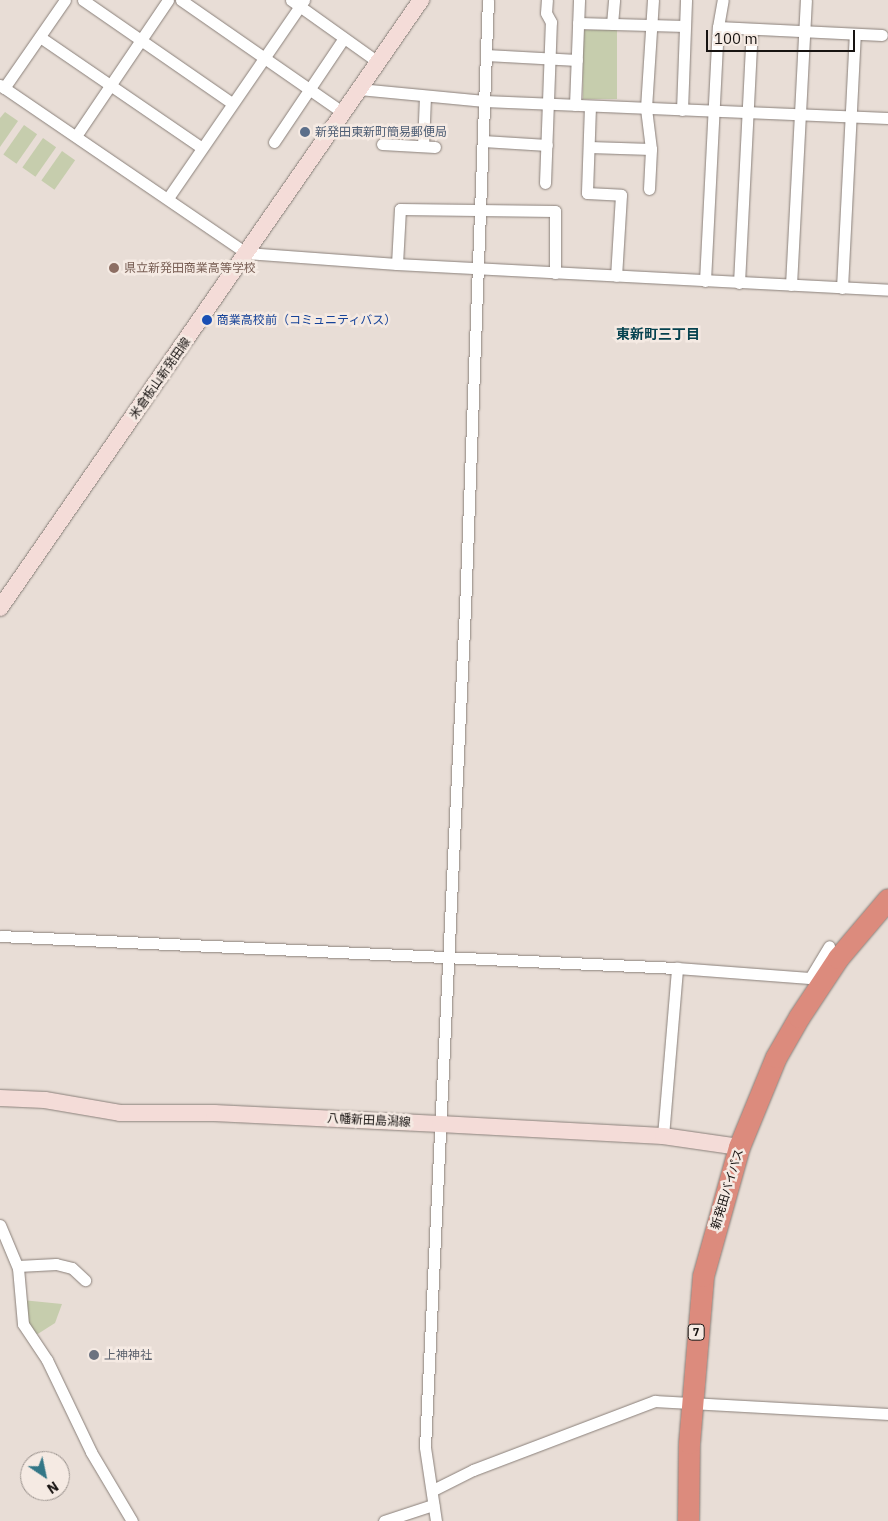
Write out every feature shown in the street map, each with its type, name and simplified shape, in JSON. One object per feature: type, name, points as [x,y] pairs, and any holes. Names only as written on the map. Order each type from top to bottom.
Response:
[{"type":"highway","name":"新発田バイパス","points":[[688,1521],[691,1404],[703,1276],[739,1147],[776,1057],[817,979],[888,898]]},
{"type":"main road","name":"米倉板山新発田線","points":[[0,608],[421,0]]},
{"type":"main road","name":"八幡新田島潟線","points":[[0,1098],[45,1100],[120,1113],[214,1113],[663,1136],[739,1147]]},
{"type":"street","points":[[65,0],[40,37],[2,86],[246,253],[476,269],[888,290]]},
{"type":"street","points":[[83,0],[232,103]]},
{"type":"street","points":[[76,136],[168,0]]},
{"type":"street","points":[[181,0],[342,112]]},
{"type":"street","points":[[436,1521],[433,1490],[425,1447],[465,609],[478,210],[483,141],[488,0]]},
{"type":"street","points":[[545,183],[550,59],[547,0]]},
{"type":"street","points":[[575,105],[579,0]]},
{"type":"street","points":[[612,24],[614,0]]},
{"type":"street","points":[[649,189],[650,149],[646,108],[653,0]]},
{"type":"street","points":[[682,110],[686,0]]},
{"type":"street","points":[[705,281],[718,27],[723,0]]},
{"type":"street","points":[[790,285],[806,0]]},
{"type":"street","points":[[168,198],[265,58],[298,2],[378,62]]},
{"type":"street","points":[[578,23],[685,26]]},
{"type":"street","points":[[718,27],[882,35]]},
{"type":"street","points":[[739,282],[752,29]]},
{"type":"street","points":[[842,288],[853,117],[855,34]]},
{"type":"street","points":[[40,37],[202,148]]},
{"type":"street","points":[[274,142],[344,38]]},
{"type":"street","points":[[486,55],[577,60]]},
{"type":"street","points":[[358,90],[484,101],[888,118]]},
{"type":"street","points":[[382,144],[429,146],[425,97]]},
{"type":"street","points":[[590,106],[587,193],[621,195],[616,276]]},
{"type":"street","points":[[483,141],[547,145]]},
{"type":"street","points":[[589,147],[650,149]]},
{"type":"street","points":[[397,264],[400,209],[555,211],[555,273]]},
{"type":"street","points":[[0,936],[677,968],[817,979],[829,946]]},
{"type":"street","points":[[663,1136],[677,968]]},
{"type":"street","points":[[0,1225],[18,1266],[23,1324],[47,1360],[91,1452],[132,1521]]},
{"type":"street","points":[[18,1266],[56,1264],[72,1268],[85,1280]]},
{"type":"street","points":[[433,1490],[472,1470],[655,1401],[888,1414]]},
{"type":"street","points":[[384,1521],[433,1505]]},
{"type":"green space","points":[[583,30],[617,30],[617,99],[583,99]]},
{"type":"green space","points":[[5,112],[18,121],[0,147],[0,118]]},
{"type":"green space","points":[[24,125],[37,134],[16,164],[3,154]]},
{"type":"green space","points":[[43,138],[56,147],[35,177],[22,167]]},
{"type":"green space","points":[[62,151],[75,160],[54,190],[41,180]]},
{"type":"green space","points":[[22,1300],[62,1304],[55,1323],[33,1337]]},
{"type":"place","name":"新発田東新町簡易郵便局","points":[[305,132]]},
{"type":"place","name":"県立新発田商業高等学校","points":[[114,268]]},
{"type":"place","name":"商業高校前（コミュニティバス）","points":[[207,320]]},
{"type":"place","name":"上神神社","points":[[94,1355]]},
{"type":"district","name":"東新町三丁目","points":[[658,334]]}]
